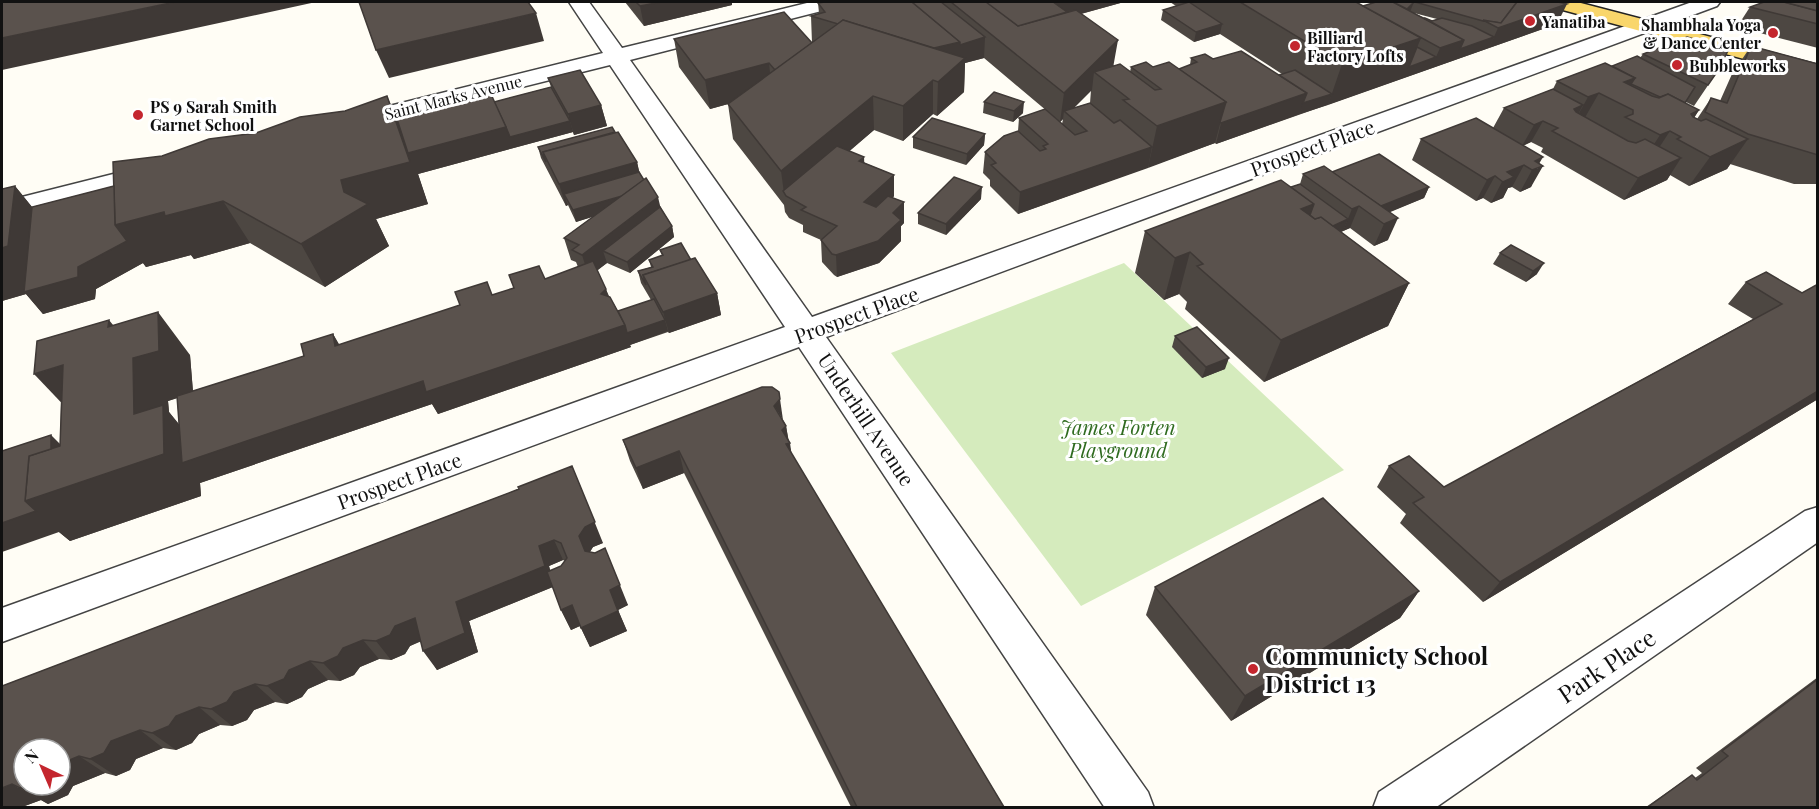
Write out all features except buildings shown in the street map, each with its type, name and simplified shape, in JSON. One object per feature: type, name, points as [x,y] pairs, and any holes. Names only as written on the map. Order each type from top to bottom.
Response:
[{"type":"main road","points":[[1555,2],[1818,72]]},
{"type":"street","name":"Underhill Avenue","points":[[579,2],[1132,807]]},
{"type":"street","name":"Saint Marks Avenue","points":[[325,129],[617,56],[761,10],[834,2]]},
{"type":"street","name":"Prospect Place","points":[[2,625],[1710,2]]},
{"type":"street","points":[[2,210],[175,167]]},
{"type":"street","name":"Park Place","points":[[1395,807],[1818,522]]},
{"type":"green space","name":"James Forten Playground","points":[[1124,263],[1344,470],[1081,606],[891,353]]},
{"type":"place","name":"Yanatiba","points":[[1530,21]]},
{"type":"place","name":"Shambhala Yoga & Dance Center","points":[[1773,33]]},
{"type":"place","name":"Billiard Factory Lofts","points":[[1295,46]]},
{"type":"place","name":"Bubbleworks","points":[[1677,65]]},
{"type":"place","name":"PS 9 Sarah Smith Garnet School","points":[[138,115]]},
{"type":"place","name":"Communicty School District 13","points":[[1253,669]]}]
